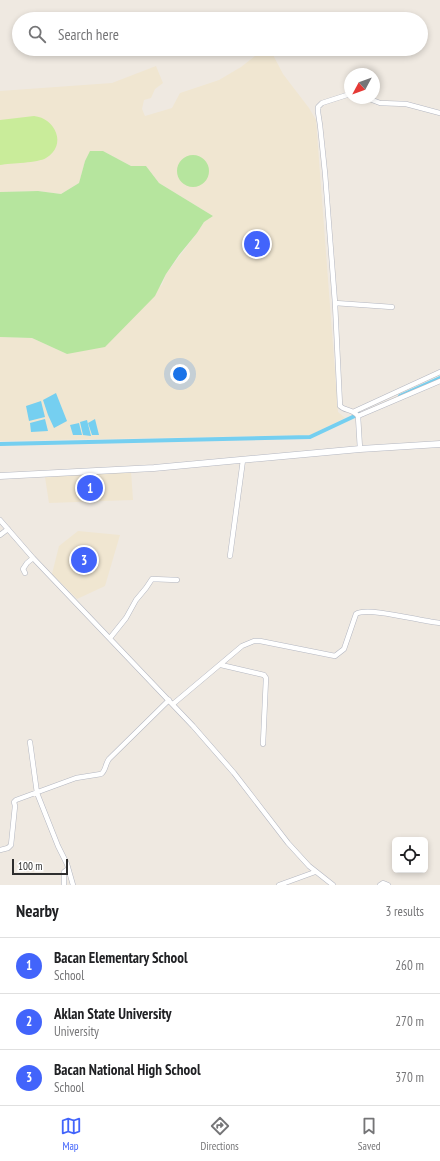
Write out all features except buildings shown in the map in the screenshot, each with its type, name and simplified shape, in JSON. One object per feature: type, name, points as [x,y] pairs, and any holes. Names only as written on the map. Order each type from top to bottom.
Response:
[{"type":"main road","points":[[0,476],[154,468],[360,449],[440,444]]},
{"type":"street","points":[[344,96],[322,102],[318,109],[325,167],[335,303],[340,406],[356,414],[440,381]]},
{"type":"street","points":[[380,103],[406,104],[440,113]]},
{"type":"street","points":[[335,303],[392,307]]},
{"type":"street","points":[[356,414],[440,372]]},
{"type":"street","points":[[356,414],[360,449]]},
{"type":"street","points":[[230,556],[243,460]]},
{"type":"street","points":[[0,520],[33,558],[173,704],[234,773],[288,843],[315,872],[333,885]]},
{"type":"street","points":[[0,535],[8,529]]},
{"type":"street","points":[[25,573],[23,569],[26,562],[33,558]]},
{"type":"street","points":[[110,638],[126,618],[136,600],[152,579],[177,580]]},
{"type":"street","points":[[173,704],[242,646],[254,641],[335,656],[344,648],[356,614],[362,611],[440,623]]},
{"type":"street","points":[[221,665],[264,675],[266,678],[263,744]]},
{"type":"street","points":[[0,850],[8,848],[12,842],[14,802],[20,798],[76,778],[103,773],[109,759],[169,700]]},
{"type":"street","points":[[30,742],[37,793],[73,885]]},
{"type":"street","points":[[64,885],[64,872],[68,869]]},
{"type":"street","points":[[280,885],[315,872]]},
{"type":"street","points":[[380,885],[383,883],[388,885]]},
{"type":"shaded area","points":[[255,56],[274,56],[283,74],[309,108],[316,120],[338,412],[345,418],[310,435],[0,441],[0,337],[32,338],[67,354],[162,285],[166,274],[204,222],[213,216],[159,183],[146,166],[131,166],[103,151],[85,161],[79,183],[61,194],[38,191],[0,192],[0,91],[112,83],[156,66],[163,83],[155,89],[151,98],[144,100],[142,109],[145,116],[172,108],[180,93],[219,80],[241,67]]},
{"type":"shaded area","points":[[131,471],[133,500],[49,503],[45,477]]},
{"type":"shaded area","points":[[78,531],[120,535],[105,586],[77,599],[52,574],[59,546]]},
{"type":"green space","points":[[34,116],[48,122],[53,127],[57,140],[53,153],[42,160],[0,165],[0,120]]},
{"type":"green space","points":[[90,151],[103,151],[131,166],[146,166],[159,183],[213,216],[204,222],[179,255],[166,274],[155,296],[105,347],[67,354],[32,338],[0,337],[0,192],[38,191],[61,194],[79,183],[85,161]]},
{"type":"green space","points":[[190,155],[196,155],[206,162],[209,171],[208,177],[202,184],[196,187],[190,187],[180,180],[177,174],[177,168],[184,158]]},
{"type":"water","points":[[56,393],[67,421],[54,428],[43,400]]},
{"type":"water","points":[[41,401],[45,417],[29,421],[26,406]]},
{"type":"water","points":[[45,419],[48,431],[31,432],[30,423]]},
{"type":"water","points":[[95,419],[99,435],[92,435],[88,423]]},
{"type":"water","points":[[87,420],[91,436],[83,435],[80,422]]},
{"type":"water","points":[[79,423],[82,435],[73,435],[70,425]]},
{"type":"waterway","points":[[400,396],[440,378]]},
{"type":"waterway","points":[[0,444],[310,437],[359,414]]},
{"type":"place","name":"Aklan State University","points":[[257,244]]},
{"type":"place","name":"Bacan Elementary School","points":[[90,488]]},
{"type":"place","name":"Bacan National High School","points":[[84,560]]}]
